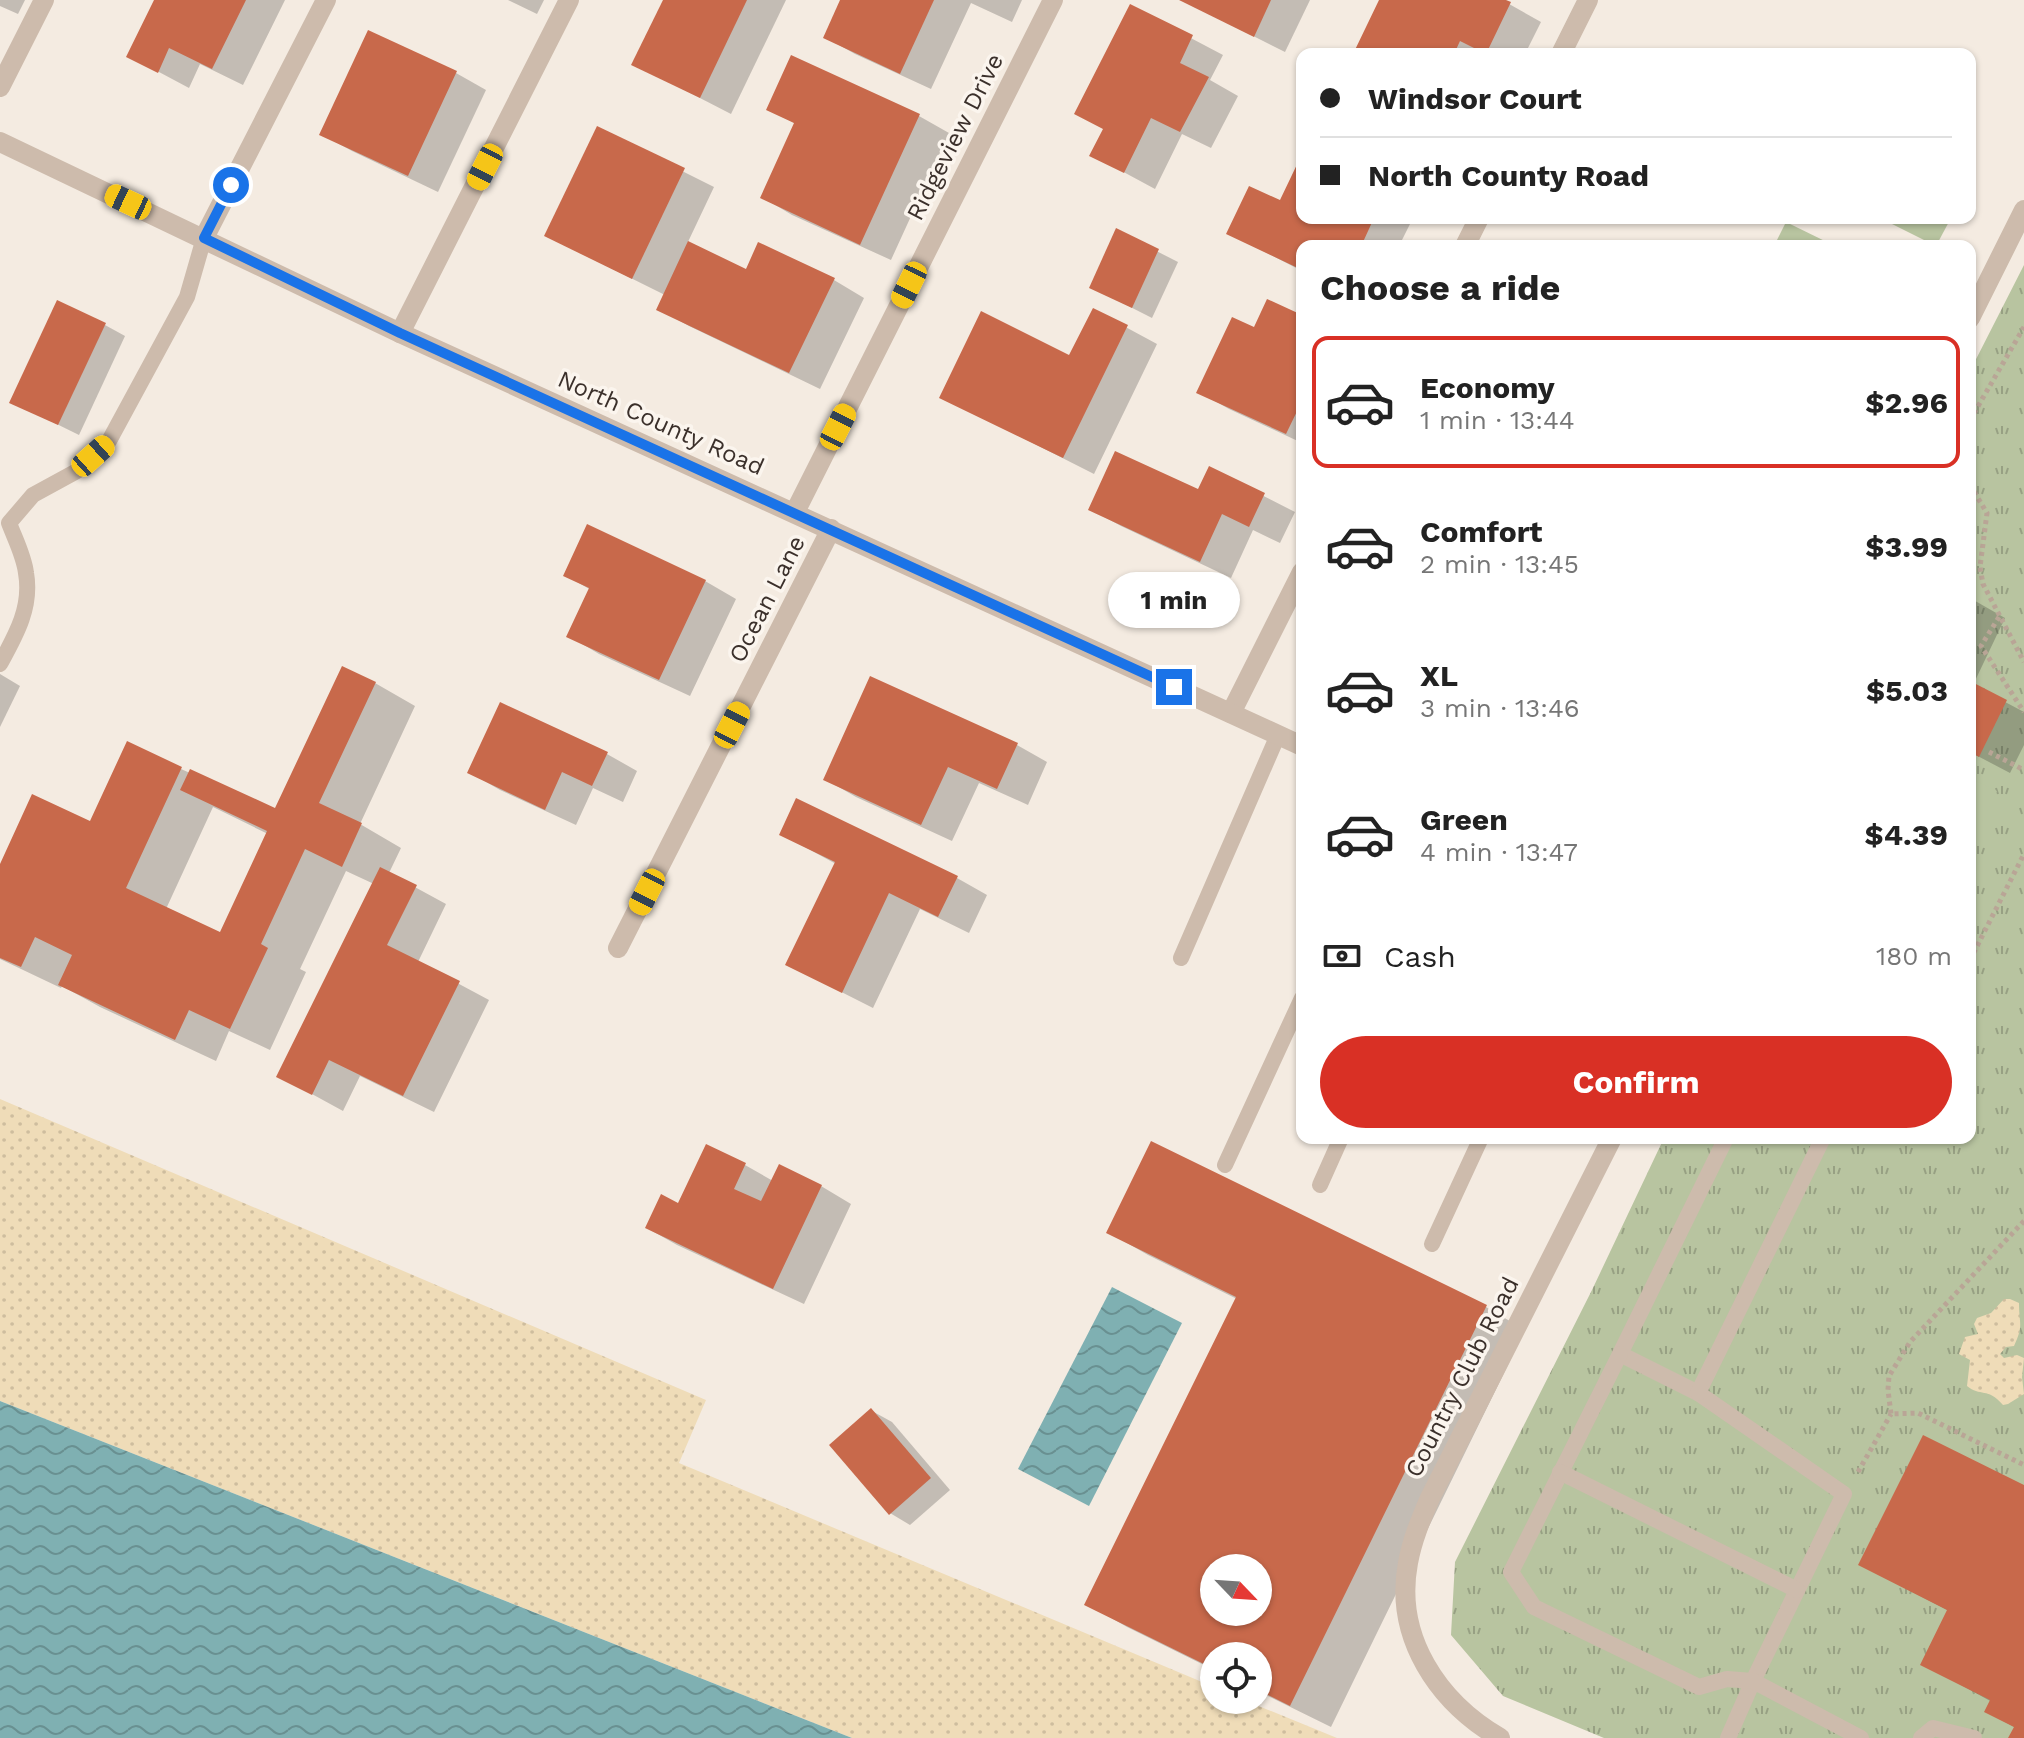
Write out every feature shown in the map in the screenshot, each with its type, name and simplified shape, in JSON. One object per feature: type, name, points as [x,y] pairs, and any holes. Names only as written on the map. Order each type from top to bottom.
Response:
[{"type":"street","points":[[0,87],[44,0]]},
{"type":"street","points":[[204,238],[326,0]]},
{"type":"street","points":[[400,333],[569,0]]},
{"type":"street","name":"Ridgeview Drive","points":[[795,512],[1053,0]]},
{"type":"street","points":[[1564,48],[1588,0]]},
{"type":"street","name":"North County Road","points":[[0,142],[400,333],[1296,743]]},
{"type":"street","points":[[1976,306],[2024,210]]},
{"type":"street","name":"Ocean Lane","points":[[618,948],[831,529]]},
{"type":"street","points":[[1231,713],[1296,584]]},
{"type":"street","name":"Country Club Road","points":[[1500,1738],[1459,1708],[1435,1682],[1418,1651],[1409,1622],[1405,1592],[1408,1563],[1415,1533],[1430,1498],[1609,1144]]},
{"type":"lane","points":[[0,664],[20,628],[26,606],[26,572],[9,523],[33,495],[77,471],[109,441],[187,297],[204,238]]},
{"type":"lane","points":[[1181,958],[1278,735]]},
{"type":"lane","points":[[1225,1165],[1296,1011]]},
{"type":"lane","points":[[1320,1185],[1338,1144]]},
{"type":"lane","points":[[1432,1244],[1478,1144]]},
{"type":"lane","points":[[1723,1144],[1511,1572],[1534,1607],[1699,1687],[1727,1679],[1753,1681],[1861,1738]]},
{"type":"lane","points":[[1698,1393],[1820,1144]]},
{"type":"lane","points":[[1620,1354],[1698,1393],[1844,1494],[1728,1738]]},
{"type":"lane","points":[[1560,1472],[1797,1590]]},
{"type":"lane","points":[[1921,1738],[1933,1728],[1974,1738]]},
{"type":"path","points":[[1976,410],[2024,327]]},
{"type":"path","points":[[1976,495],[1987,513],[1980,567],[1983,584],[2024,662]]},
{"type":"path","points":[[2000,616],[1981,646],[2024,712]]},
{"type":"path","points":[[1989,752],[2024,770]]},
{"type":"path","points":[[1976,948],[2024,854]]},
{"type":"path","points":[[1844,1494],[1891,1414],[1889,1376],[1910,1342],[2024,1221]]},
{"type":"path","points":[[1891,1414],[1918,1413],[2024,1465]]},
{"type":"green space","points":[[1785,224],[1790,224],[1823,240],[1777,240]]},
{"type":"green space","points":[[1892,224],[1948,224],[1939,240],[1924,240]]},
{"type":"green space","points":[[2024,265],[2024,1738],[1604,1738],[1503,1696],[1451,1635],[1455,1562],[1592,1290],[1661,1144],[1976,1144],[1976,359]]},
{"type":"green space","points":[[1976,781],[1997,791],[1976,835]]},
{"type":"sand","points":[[0,1099],[706,1400],[679,1463],[1200,1681],[1200,1714],[1272,1714],[1272,1711],[1337,1738],[852,1738],[0,1401]]},
{"type":"sand","points":[[2004,1299],[2019,1303],[2020,1329],[2014,1346],[2006,1347],[2000,1354],[2004,1358],[2017,1355],[2024,1358],[2024,1394],[2003,1405],[1993,1396],[1967,1386],[1970,1360],[1959,1354],[1965,1337],[1978,1334],[1974,1324],[1977,1318],[1991,1313]]},
{"type":"water","points":[[1112,1287],[1182,1323],[1089,1506],[1018,1469]]},
{"type":"water","points":[[0,1401],[852,1738],[0,1738]]},
{"type":"building","points":[[154,0],[246,0],[212,69],[169,48],[158,73],[126,57]]},
{"type":"building","points":[[663,0],[747,0],[700,98],[631,65]]},
{"type":"building","points":[[840,0],[934,0],[900,74],[823,38]]},
{"type":"building","points":[[1179,0],[1271,0],[1254,37]]},
{"type":"building","points":[[1379,0],[1511,2],[1489,48],[1474,48],[1460,41],[1457,48],[1356,48]]},
{"type":"building","points":[[1130,4],[1193,35],[1180,63],[1209,77],[1180,132],[1151,118],[1124,173],[1089,156],[1103,129],[1074,114]]},
{"type":"building","points":[[368,30],[457,71],[408,176],[319,135]]},
{"type":"building","points":[[791,55],[920,114],[860,245],[760,198],[794,123],[766,110]]},
{"type":"building","points":[[597,126],[685,168],[632,279],[544,236]]},
{"type":"building","points":[[1296,167],[1296,224],[1371,224],[1364,240],[1296,240],[1296,267],[1226,234],[1249,186],[1280,200]]},
{"type":"building","points":[[1116,228],[1159,249],[1132,308],[1089,288]]},
{"type":"building","points":[[688,241],[746,269],[758,242],[835,278],[789,373],[656,310]]},
{"type":"building","points":[[1267,299],[1296,312],[1296,413],[1286,434],[1196,393],[1232,317],[1254,327]]},
{"type":"building","points":[[57,300],[106,323],[58,425],[9,403]]},
{"type":"building","points":[[1093,308],[1128,325],[1063,458],[939,398],[981,311],[1069,355]]},
{"type":"building","points":[[1115,451],[1198,489],[1209,466],[1265,493],[1249,527],[1222,514],[1200,562],[1088,510]]},
{"type":"building","points":[[587,524],[706,580],[659,680],[566,637],[589,588],[563,576]]},
{"type":"building","points":[[342,666],[376,682],[319,803],[362,823],[342,867],[305,849],[261,944],[268,948],[230,1029],[189,1010],[175,1040],[58,985],[72,955],[35,937],[21,967],[0,958],[0,864],[32,794],[90,821],[127,741],[182,767],[126,888],[220,932],[267,831],[180,790],[190,769],[275,808]]},
{"type":"building","points":[[870,676],[1018,743],[997,789],[948,767],[921,825],[823,780]]},
{"type":"building","points":[[1976,684],[2007,700],[1979,757],[1976,755]]},
{"type":"building","points":[[500,702],[608,752],[592,786],[562,772],[545,810],[467,773]]},
{"type":"building","points":[[796,798],[958,876],[938,917],[889,893],[842,993],[785,965],[835,862],[779,835]]},
{"type":"building","points":[[380,867],[417,885],[387,945],[460,981],[403,1096],[329,1060],[312,1095],[276,1077]]},
{"type":"building","points":[[1151,1141],[1487,1305],[1290,1706],[1272,1697],[1272,1642],[1200,1642],[1200,1662],[1084,1605],[1236,1297],[1106,1233]]},
{"type":"building","points":[[706,1144],[746,1163],[734,1189],[761,1201],[779,1164],[822,1185],[773,1289],[645,1228],[661,1194],[678,1203]]},
{"type":"building","points":[[871,1408],[931,1478],[889,1515],[829,1445]]},
{"type":"building","points":[[1923,1435],[2024,1485],[2024,1738],[2008,1738],[2014,1727],[1984,1712],[1990,1700],[1920,1665],[1947,1610],[1858,1565]]},
{"type":"route","points":[[231,185],[204,238],[400,333],[1174,687]]}]
